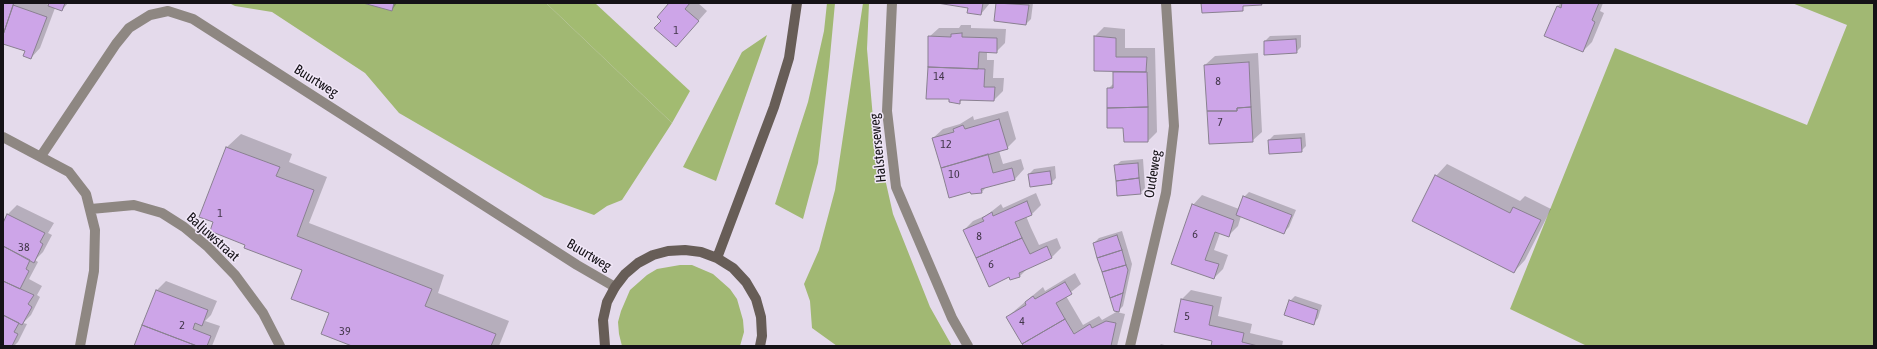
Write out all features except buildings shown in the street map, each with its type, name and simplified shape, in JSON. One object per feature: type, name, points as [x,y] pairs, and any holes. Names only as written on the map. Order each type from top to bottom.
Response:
[{"type":"main road","points":[[716,258],[774,108],[789,58],[797,3]]},
{"type":"main road","points":[[604,346],[603,320],[607,302],[615,287],[629,270],[652,255],[668,251],[685,250],[701,252],[716,258],[733,268],[746,282],[756,299],[761,317],[762,336],[760,346]]},
{"type":"street","name":"Halsterseweg","points":[[892,3],[888,111],[896,187],[952,318],[968,346]]},
{"type":"street","name":"Oudeweg","points":[[1130,346],[1166,193],[1174,126],[1166,3]]},
{"type":"street","name":"Buurtweg","points":[[41,156],[116,44],[129,28],[168,7],[193,19],[577,266],[615,287]]},
{"type":"street","points":[[3,137],[69,172],[86,194],[96,230],[94,271],[80,346]]},
{"type":"street","name":"Baljuwstraat","points":[[91,209],[134,205],[162,213],[184,227],[208,247],[235,275],[262,313],[280,346]]},
{"type":"green space","points":[[229,3],[546,3],[672,123],[622,200],[607,206],[594,215],[544,197],[399,113],[365,73],[272,12],[235,6]]},
{"type":"green space","points":[[546,3],[595,3],[690,91],[672,123]]},
{"type":"green space","points":[[827,3],[835,3],[829,67],[818,163],[803,219],[775,204],[808,102],[824,31]]},
{"type":"green space","points":[[863,3],[869,3],[867,49],[874,130],[893,214],[930,307],[952,346],[837,346],[812,328],[810,301],[804,284],[819,250],[835,190]]},
{"type":"green space","points":[[1792,3],[1874,3],[1874,346],[1587,346],[1510,309],[1615,48],[1807,125],[1847,25]]},
{"type":"green space","points":[[767,35],[716,181],[683,167],[742,52]]},
{"type":"green space","points":[[680,265],[692,265],[713,274],[730,289],[737,299],[743,320],[744,332],[740,346],[622,346],[618,322],[630,290],[647,275],[657,269]]}]
